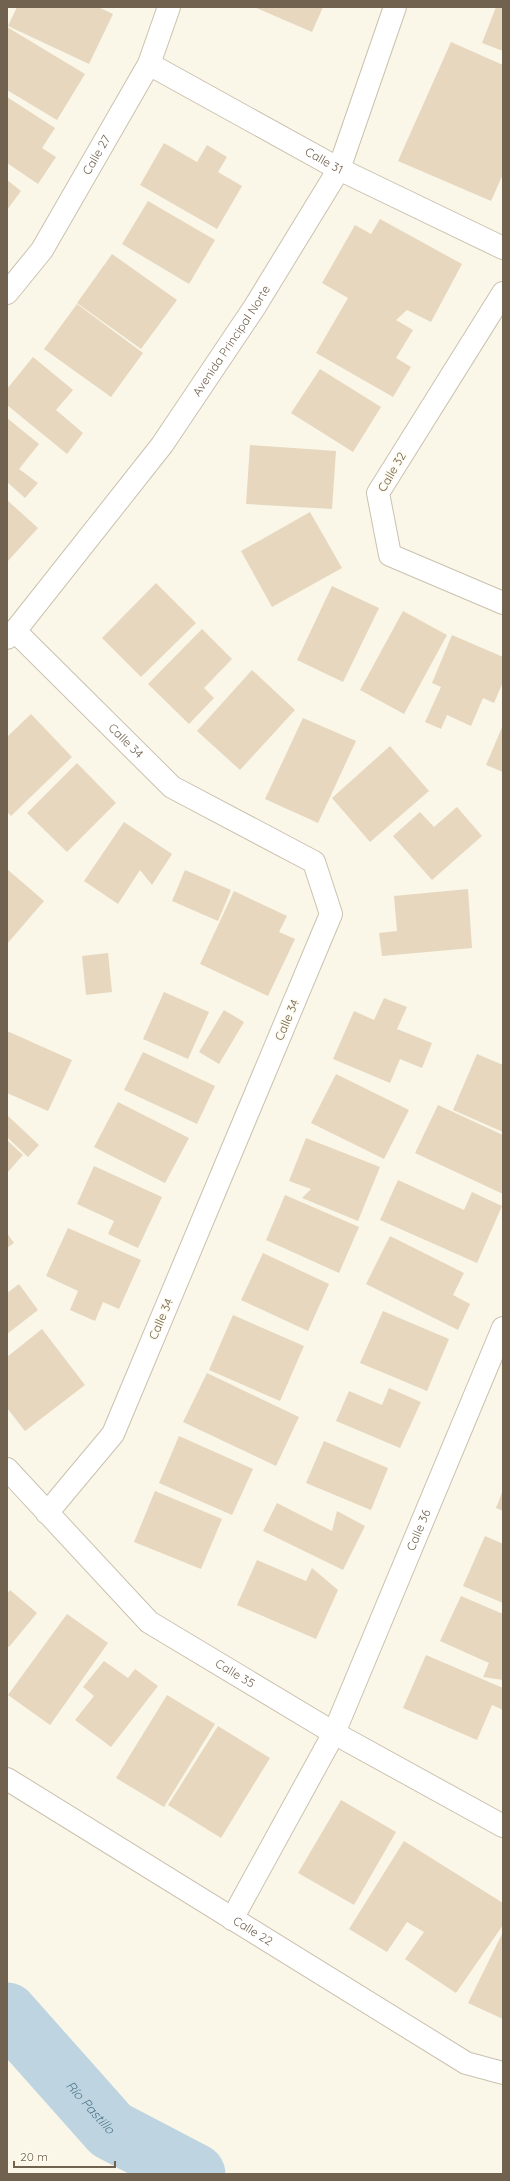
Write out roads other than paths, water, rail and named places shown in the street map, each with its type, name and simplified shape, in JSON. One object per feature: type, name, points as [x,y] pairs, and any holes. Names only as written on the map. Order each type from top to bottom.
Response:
[{"type":"street","name":"Calle 27","points":[[7,293],[42,250],[149,64],[170,7]]},
{"type":"street","name":"Avenida Principal Norte","points":[[11,635],[162,445],[254,308],[339,169],[395,7]]},
{"type":"street","name":"Calle 31","points":[[149,64],[339,169],[503,248]]},
{"type":"street","name":"Calle 32","points":[[503,293],[378,493],[390,555],[503,603]]},
{"type":"street","name":"Calle 34","points":[[11,635],[172,787],[314,862],[331,914],[113,1434],[46,1513]]},
{"type":"street","name":"Calle 36","points":[[232,1919],[334,1733],[503,1328]]},
{"type":"street","name":"Calle 35","points":[[7,1469],[46,1513],[149,1622],[334,1733],[503,1826]]},
{"type":"street","name":"Calle 22","points":[[7,1779],[466,2063],[503,2073]]},
{"type":"waterway","name":"Río Pastillo","points":[[7,2013],[111,2130],[195,2174]]}]
